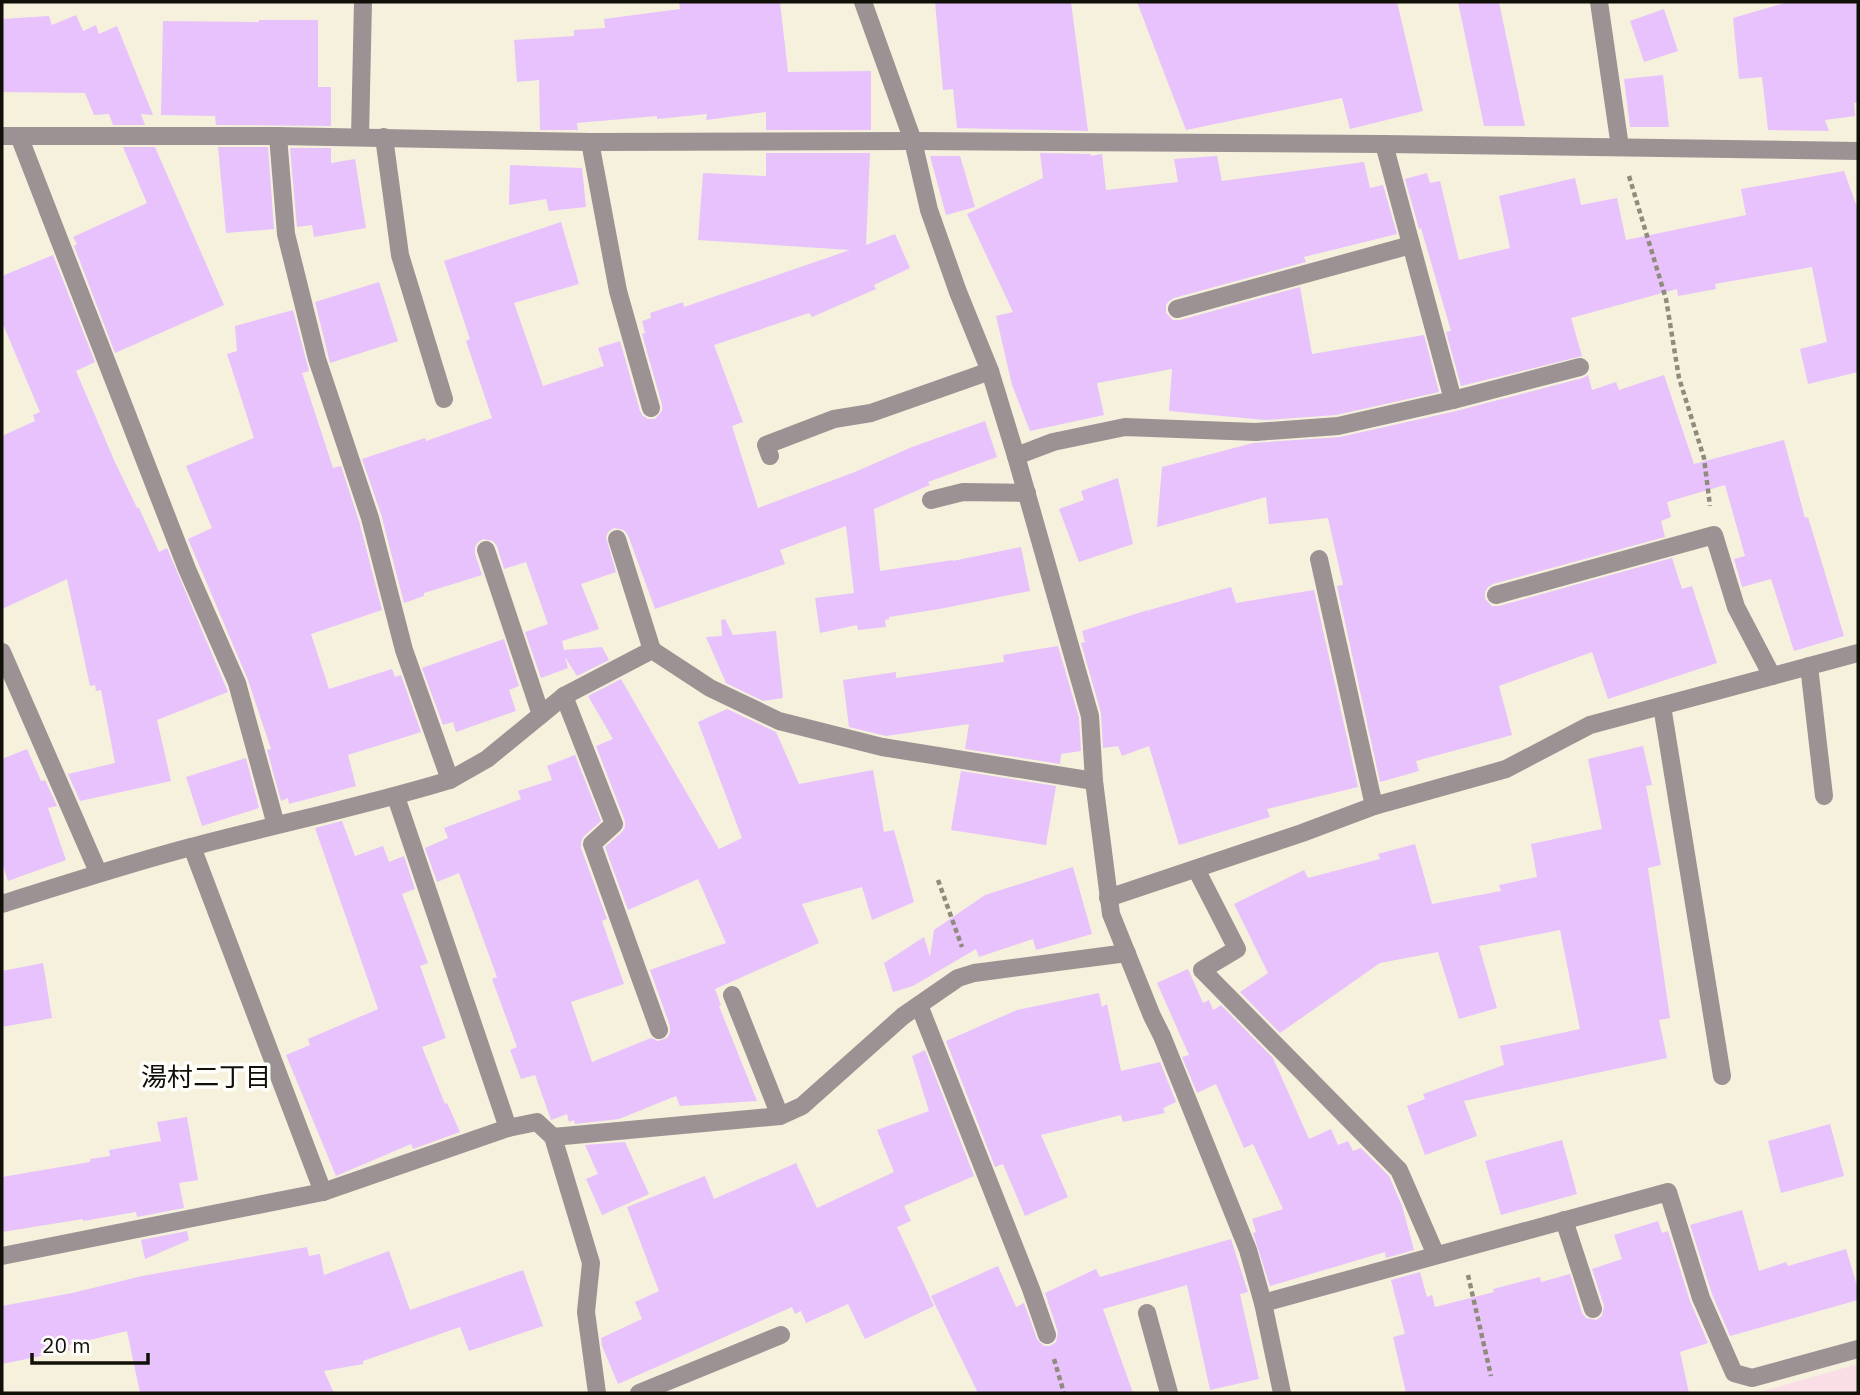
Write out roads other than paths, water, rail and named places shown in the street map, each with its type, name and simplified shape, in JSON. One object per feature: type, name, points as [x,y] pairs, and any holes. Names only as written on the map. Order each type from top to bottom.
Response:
[{"type":"street","points":[[360,137],[362,2]]},
{"type":"street","points":[[863,2],[913,141],[929,210],[990,371],[1090,716],[1094,781],[1111,914],[1248,1250],[1264,1303],[1282,1393]]},
{"type":"street","points":[[1599,2],[1620,147]]},
{"type":"street","points":[[276,825],[237,683],[187,569],[10,136],[384,137],[590,142],[1384,144],[1858,150]]},
{"type":"street","points":[[278,136],[286,234],[317,359],[370,518],[404,650],[450,780]]},
{"type":"street","points":[[384,137],[400,255],[444,399]]},
{"type":"street","points":[[590,142],[618,291],[651,408]]},
{"type":"street","points":[[1384,144],[1453,400]]},
{"type":"street","points":[[1177,309],[1411,246]]},
{"type":"street","points":[[1016,456],[1053,442],[1125,427],[1256,432],[1338,426],[1580,367]]},
{"type":"street","points":[[770,456],[766,445],[834,419],[872,413],[990,371]]},
{"type":"street","points":[[931,500],[962,492],[1027,493]]},
{"type":"street","points":[[1496,595],[1714,535],[1736,607],[1772,676]]},
{"type":"street","points":[[617,539],[652,650],[710,688],[779,721],[882,747],[1094,781]]},
{"type":"street","points":[[486,550],[541,715]]},
{"type":"street","points":[[1319,559],[1374,806]]},
{"type":"street","points":[[2,904],[98,873],[276,825],[396,797],[450,780],[486,759],[564,696],[652,650]]},
{"type":"street","points":[[2,652],[98,873]]},
{"type":"street","points":[[1108,898],[1374,806],[1506,769],[1590,725],[1858,653]]},
{"type":"street","points":[[1809,666],[1824,796]]},
{"type":"street","points":[[564,696],[614,824],[592,844],[659,1030]]},
{"type":"street","points":[[1662,706],[1723,1076]]},
{"type":"street","points":[[396,797],[508,1128]]},
{"type":"street","points":[[192,847],[323,1192]]},
{"type":"street","points":[[1196,869],[1237,949],[1202,970],[1399,1170],[1436,1255]]},
{"type":"street","points":[[553,1137],[780,1116],[802,1106],[903,1016],[958,978],[1127,953]]},
{"type":"street","points":[[732,995],[780,1116]]},
{"type":"street","points":[[919,1005],[1047,1335]]},
{"type":"street","points":[[2,1256],[323,1192],[508,1128],[537,1122],[553,1137],[590,1264],[586,1312],[597,1393]]},
{"type":"street","points":[[1264,1303],[1668,1192],[1701,1298],[1734,1373],[1752,1378],[1858,1349]]},
{"type":"street","points":[[1564,1220],[1593,1309]]},
{"type":"street","points":[[1147,1313],[1168,1393]]},
{"type":"street","points":[[639,1393],[781,1335]]},
{"type":"district","name":"湯村二丁目","points":[[206,1077]]}]
